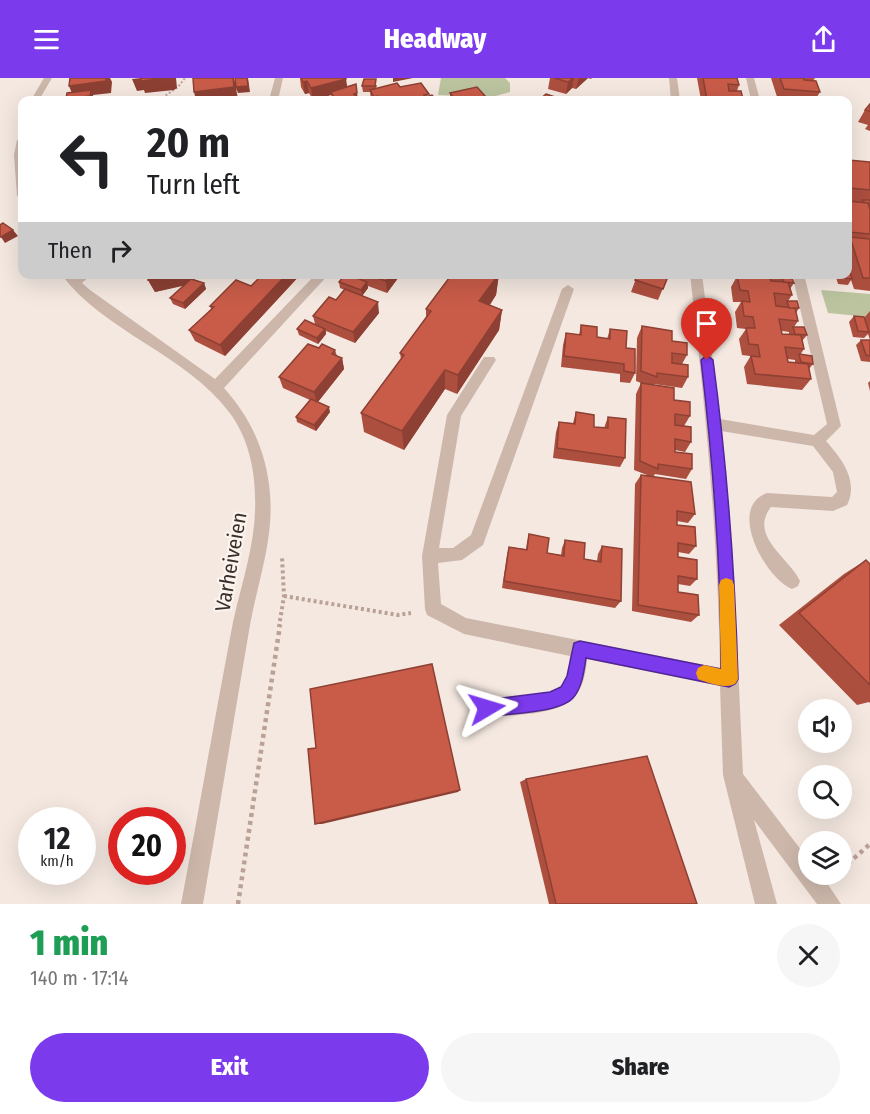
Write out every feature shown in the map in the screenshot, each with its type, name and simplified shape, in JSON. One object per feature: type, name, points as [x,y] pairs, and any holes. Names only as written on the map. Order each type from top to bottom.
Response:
[{"type":"street","points":[[37,96],[48,78]]},
{"type":"street","points":[[274,96],[279,78]]},
{"type":"street","points":[[673,78],[675,96]]},
{"type":"street","points":[[750,78],[755,96]]},
{"type":"street","name":"Varheiveien","points":[[79,279],[216,387],[247,428],[255,452],[263,496],[260,542],[244,613],[192,904]]},
{"type":"street","points":[[216,387],[318,279]]},
{"type":"street","points":[[697,279],[715,423],[729,616],[733,775],[766,904]]},
{"type":"street","points":[[799,279],[834,426],[817,441]]},
{"type":"street","points":[[430,556],[456,555],[477,540],[568,289]]},
{"type":"street","points":[[489,360],[454,416],[430,556],[433,609],[464,626],[729,679]]},
{"type":"street","points":[[715,423],[817,441],[829,453],[844,478],[846,493],[842,500],[833,504],[767,500],[761,505],[757,522],[758,537],[770,557],[792,581]]},
{"type":"street","points":[[487,708],[550,700],[567,693],[575,678],[580,649]]},
{"type":"street","points":[[733,775],[830,904]]},
{"type":"path","points":[[165,96],[178,87],[185,78]]},
{"type":"path","points":[[238,904],[284,596],[281,549]]},
{"type":"path","points":[[284,596],[398,615],[433,609]]},
{"type":"path","points":[[852,860],[870,844]]},
{"type":"green space","points":[[441,78],[505,78],[510,83],[510,92],[496,96],[438,95]]},
{"type":"green space","points":[[821,290],[870,294],[870,317],[828,313]]},
{"type":"building","points":[[70,78],[106,78],[106,81],[69,86]]},
{"type":"building","points":[[141,78],[166,78],[141,81]]},
{"type":"building","points":[[193,78],[233,78],[234,87],[194,92]]},
{"type":"building","points":[[235,78],[247,78],[248,86],[236,87]]},
{"type":"building","points":[[301,78],[346,79],[311,88],[307,81],[303,82]]},
{"type":"building","points":[[554,78],[573,78],[568,82]]},
{"type":"building","points":[[703,78],[737,78],[739,85],[728,84],[729,91],[741,91],[742,96],[706,96]]},
{"type":"building","points":[[780,78],[803,78],[816,81],[820,92],[784,89]]},
{"type":"building","points":[[364,79],[376,79],[375,86],[362,86]]},
{"type":"building","points":[[397,83],[400,87],[421,83],[429,94],[424,96],[373,96],[370,90]]},
{"type":"building","points":[[356,84],[356,96],[333,96],[331,92]]},
{"type":"building","points":[[477,87],[485,96],[453,96],[450,93]]},
{"type":"building","points":[[91,90],[90,96],[66,96],[67,93]]},
{"type":"building","points":[[852,160],[870,162],[870,190],[852,188]]},
{"type":"building","points":[[862,200],[870,200],[870,209],[868,203]]},
{"type":"building","points":[[852,201],[868,203],[870,234],[852,232]]},
{"type":"building","points":[[3,223],[13,230],[0,237],[0,225]]},
{"type":"building","points":[[852,237],[870,239],[870,278],[863,278]]},
{"type":"building","points":[[191,279],[204,283],[183,303],[170,298]]},
{"type":"building","points":[[258,279],[282,279],[220,345],[189,330],[214,307],[210,306],[236,280],[251,286]]},
{"type":"building","points":[[342,279],[359,279],[367,282],[361,290],[339,282]]},
{"type":"building","points":[[448,279],[495,279],[479,301],[502,310],[458,375],[445,370],[402,431],[361,413],[404,355],[400,353],[431,311],[426,309]]},
{"type":"building","points":[[636,279],[667,279],[663,289]]},
{"type":"building","points":[[738,279],[770,279],[771,281],[788,282],[792,295],[774,293],[776,306],[795,308],[798,321],[779,319],[782,334],[801,335],[804,349],[785,347],[788,362],[808,364],[811,379],[755,374],[751,356],[760,357],[758,345],[749,344],[746,328],[755,328],[753,317],[744,316],[742,301],[750,302],[748,291],[740,290]]},
{"type":"building","points":[[782,279],[792,279],[794,283],[784,282]]},
{"type":"building","points":[[345,289],[378,302],[353,332],[313,316],[329,297],[336,300]]},
{"type":"building","points":[[787,301],[797,301],[799,308],[789,308]]},
{"type":"building","points":[[854,316],[864,317],[869,332],[858,331]]},
{"type":"building","points":[[305,320],[325,329],[317,338],[297,329]]},
{"type":"building","points":[[581,325],[597,327],[597,337],[610,339],[610,329],[627,331],[626,348],[635,349],[635,373],[624,371],[624,364],[564,356],[566,333],[581,335]]},
{"type":"building","points":[[642,326],[672,331],[672,341],[687,343],[687,355],[672,353],[672,363],[688,365],[688,377],[657,373],[657,377],[641,371]]},
{"type":"building","points":[[793,327],[804,327],[807,335],[795,334]]},
{"type":"building","points":[[861,340],[870,340],[870,356],[866,355]]},
{"type":"building","points":[[308,344],[319,348],[322,344],[335,350],[332,354],[342,358],[314,392],[279,377]]},
{"type":"building","points":[[799,354],[812,356],[813,364],[801,362]]},
{"type":"building","points":[[641,383],[674,388],[674,400],[690,402],[690,416],[675,414],[675,425],[691,427],[691,442],[675,439],[675,452],[692,454],[692,469],[658,464],[658,469],[640,461]]},
{"type":"building","points":[[311,399],[329,407],[314,425],[296,417]]},
{"type":"building","points":[[576,412],[594,415],[594,427],[608,428],[608,417],[626,419],[625,458],[557,448],[559,422],[575,424]]},
{"type":"building","points":[[641,475],[691,482],[695,514],[677,511],[677,525],[695,527],[696,546],[678,543],[678,557],[697,560],[697,579],[678,576],[678,592],[698,595],[699,615],[638,605]]},
{"type":"building","points":[[529,534],[549,538],[547,553],[564,556],[565,540],[585,543],[584,559],[601,562],[602,546],[622,549],[621,601],[504,581],[509,547],[527,550]]},
{"type":"building","points":[[866,560],[870,564],[870,685],[799,613]]},
{"type":"building","points":[[432,664],[460,790],[315,824],[308,749],[316,748],[310,689]]},
{"type":"building","points":[[647,756],[697,904],[556,904],[526,779]]},
{"type":"slow traffic","points":[[704,673],[729,679],[729,616],[726,585]]},
{"type":"route","points":[[487,708],[550,700],[567,693],[575,678],[580,649],[729,679],[729,616],[715,423],[707,360]]}]
